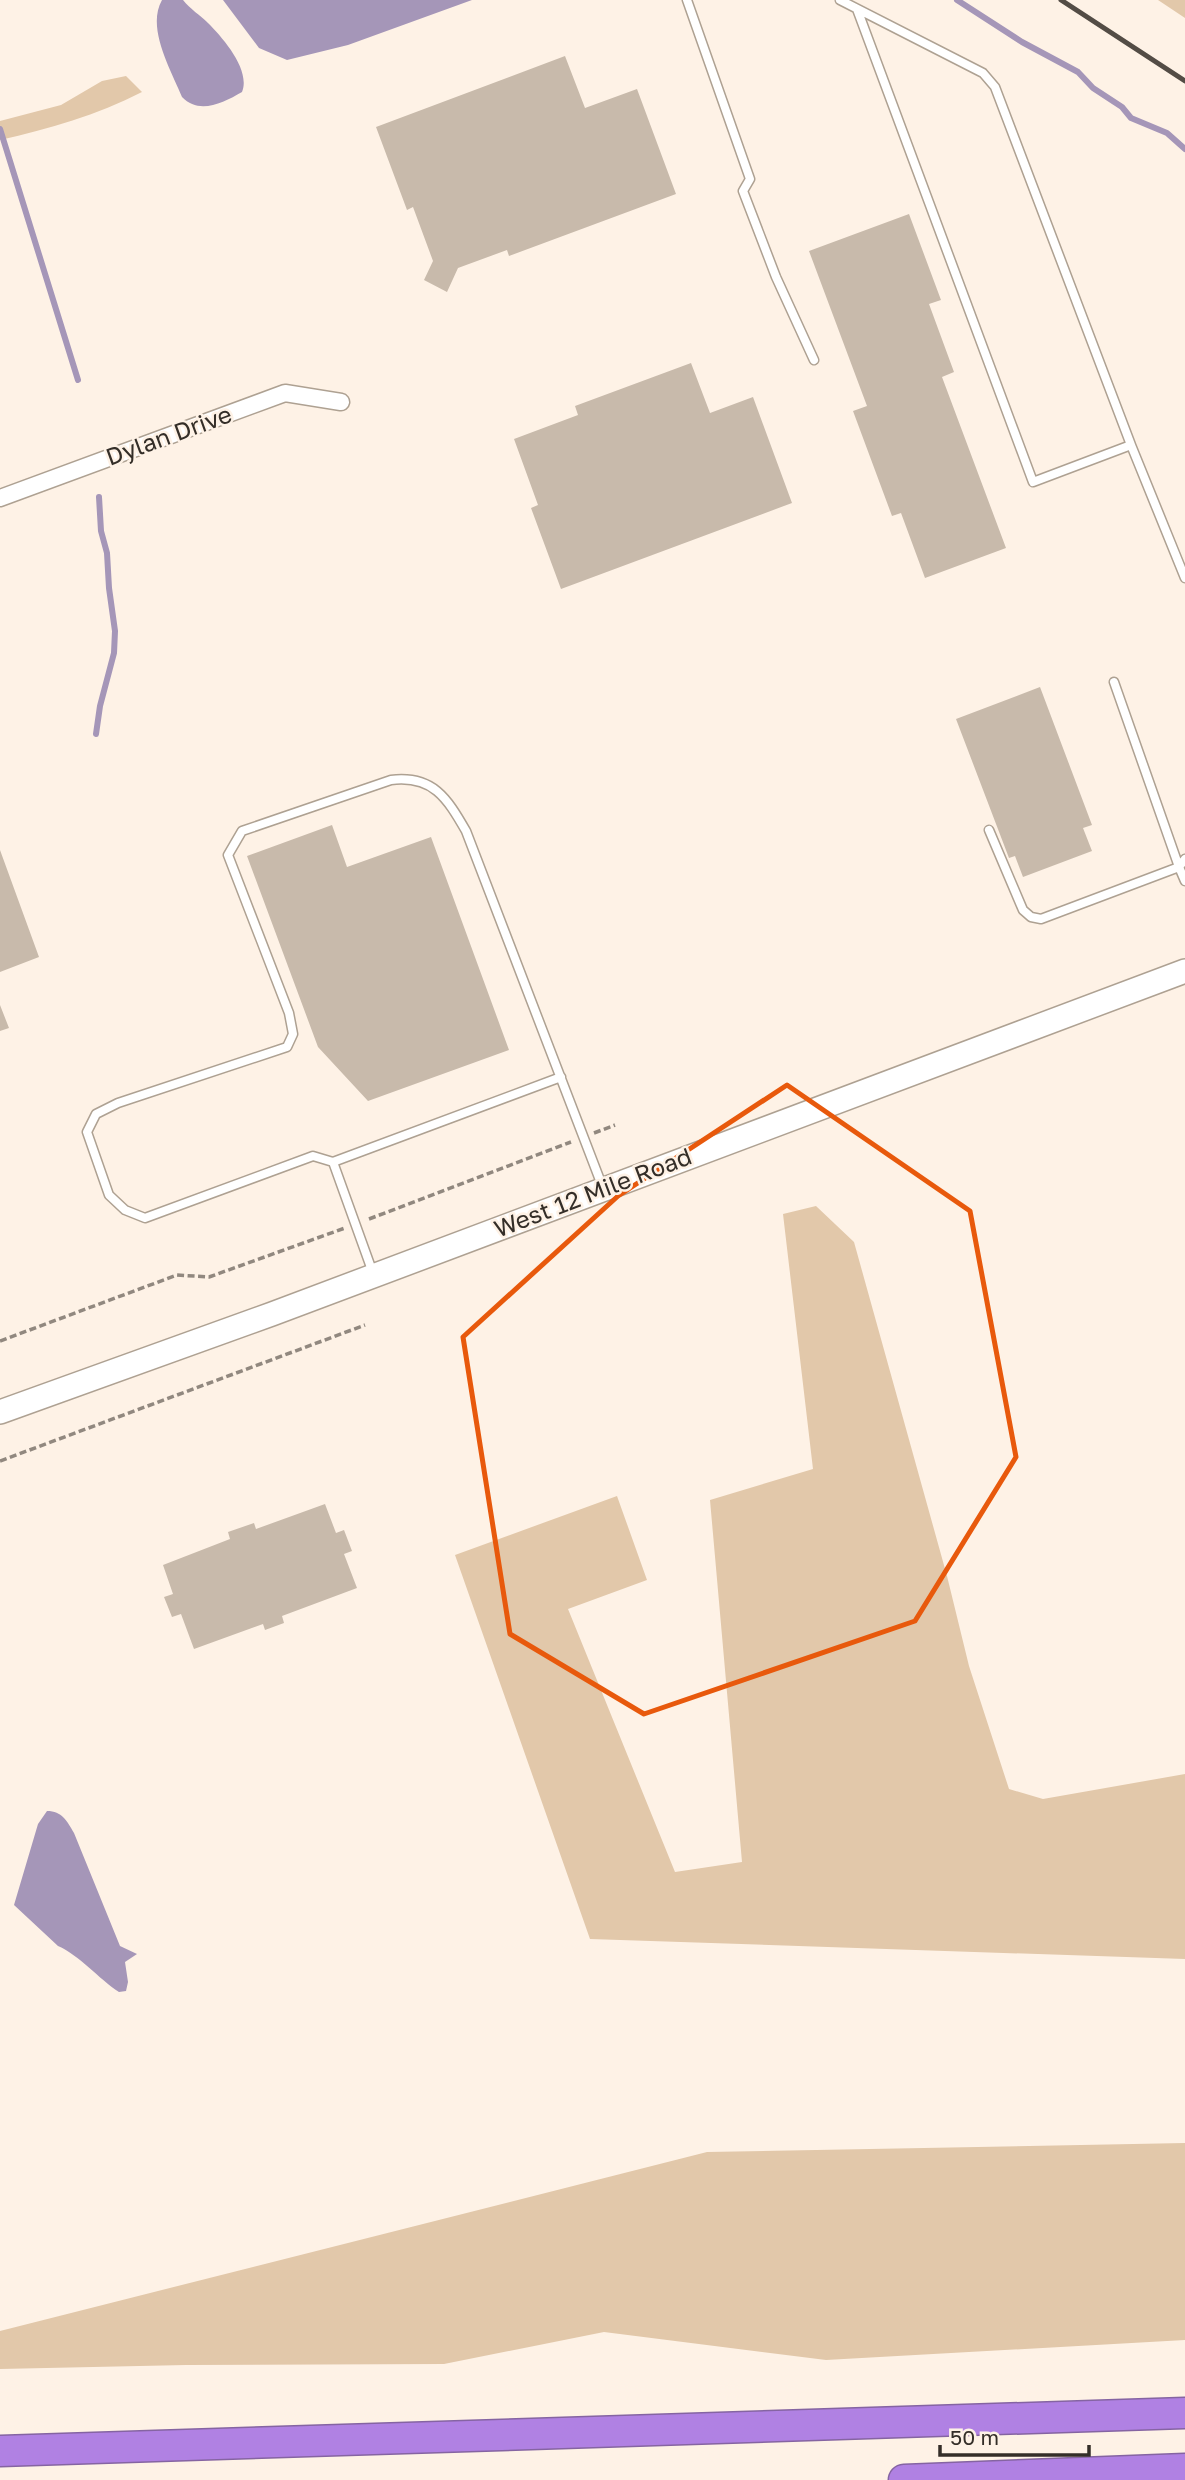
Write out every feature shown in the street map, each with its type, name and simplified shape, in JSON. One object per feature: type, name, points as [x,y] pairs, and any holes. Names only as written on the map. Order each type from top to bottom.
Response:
[{"type":"highway","points":[[0,2451],[1185,2413]]},
{"type":"highway","points":[[904,2480],[1185,2469]]},
{"type":"main road","name":"West 12 Mile Road","points":[[0,1412],[374,1276],[1185,971]]},
{"type":"street","name":"Dylan Drive","points":[[0,498],[285,393],[341,402]]},
{"type":"lane","points":[[687,0],[750,179],[743,191],[776,277],[814,360]]},
{"type":"lane","points":[[839,0],[984,73],[995,86],[1131,445],[1185,578]]},
{"type":"lane","points":[[857,9],[1033,482],[1131,445]]},
{"type":"lane","points":[[1114,682],[1185,881]]},
{"type":"lane","points":[[561,1077],[333,1162],[313,1156],[145,1218],[125,1210],[109,1195],[88,1132],[96,1114],[118,1103],[287,1047],[293,1034],[289,1013],[228,855],[242,831],[391,780],[409,778],[431,786],[452,807],[466,831],[561,1077],[604,1189]]},
{"type":"lane","points":[[989,830],[1023,910],[1031,917],[1041,919],[1180,867],[1185,859]]},
{"type":"lane","points":[[333,1162],[374,1276]]},
{"type":"path","points":[[0,1341],[177,1275],[209,1277],[615,1125]]},
{"type":"path","points":[[0,1461],[365,1325]]},
{"type":"highlighted area","points":[[787,1085],[970,1211],[1016,1457],[915,1621],[644,1714],[510,1634],[463,1337],[618,1196]]},
{"type":"shaded area","points":[[162,0],[183,0],[221,37],[243,74],[242,92],[219,103],[203,106],[182,97],[158,36],[158,11]]},
{"type":"shaded area","points":[[223,0],[472,0],[348,45],[287,60],[259,48]]},
{"type":"shaded area","points":[[1158,0],[1185,0],[1185,18]]},
{"type":"shaded area","points":[[126,76],[142,92],[108,108],[0,140],[0,121],[61,105],[102,81]]},
{"type":"shaded area","points":[[816,1206],[854,1242],[947,1576],[969,1666],[1009,1789],[1043,1799],[1185,1774],[1185,1959],[590,1939],[455,1555],[617,1496],[647,1580],[568,1609],[675,1872],[742,1862],[710,1500],[813,1469],[783,1214]]},
{"type":"shaded area","points":[[47,1811],[60,1815],[69,1824],[120,1946],[137,1954],[125,1962],[128,1982],[126,1991],[119,1992],[74,1955],[58,1946],[14,1905],[38,1824]]},
{"type":"shaded area","points":[[1185,2143],[1185,2340],[826,2360],[604,2332],[444,2364],[0,2369],[0,2331],[707,2152]]},
{"type":"building","points":[[565,56],[585,108],[637,89],[676,194],[509,256],[507,250],[458,268],[447,292],[424,280],[433,261],[413,207],[407,210],[376,127]]},
{"type":"building","points":[[909,214],[941,300],[929,304],[954,372],[942,377],[1006,548],[925,578],[901,513],[892,516],[853,411],[867,406],[809,251]]},
{"type":"building","points":[[691,363],[710,413],[753,397],[792,503],[561,589],[531,508],[538,505],[514,439],[578,415],[575,406]]},
{"type":"building","points":[[1040,687],[1092,825],[1083,828],[1092,851],[1023,877],[1015,856],[1009,858],[956,719]]},
{"type":"building","points":[[332,825],[347,867],[431,837],[509,1050],[368,1101],[318,1047],[247,856]]},
{"type":"building","points":[[0,850],[39,957],[0,972]]},
{"type":"building","points":[[0,1005],[9,1028],[0,1031]]},
{"type":"building","points":[[325,1504],[336,1533],[344,1530],[352,1551],[344,1554],[357,1588],[282,1616],[284,1623],[265,1630],[263,1624],[194,1649],[181,1614],[172,1617],[164,1597],[173,1594],[163,1565],[230,1539],[228,1532],[254,1523],[256,1529]]},
{"type":"waterway","points":[[957,0],[1022,42],[1078,72],[1093,88],[1122,107],[1131,118],[1167,133],[1185,149]]},
{"type":"waterway","points":[[0,129],[78,380]]},
{"type":"waterway","points":[[96,734],[100,706],[114,653],[115,631],[99,497]]},
{"type":"railway","points":[[1061,0],[1185,81]]}]
